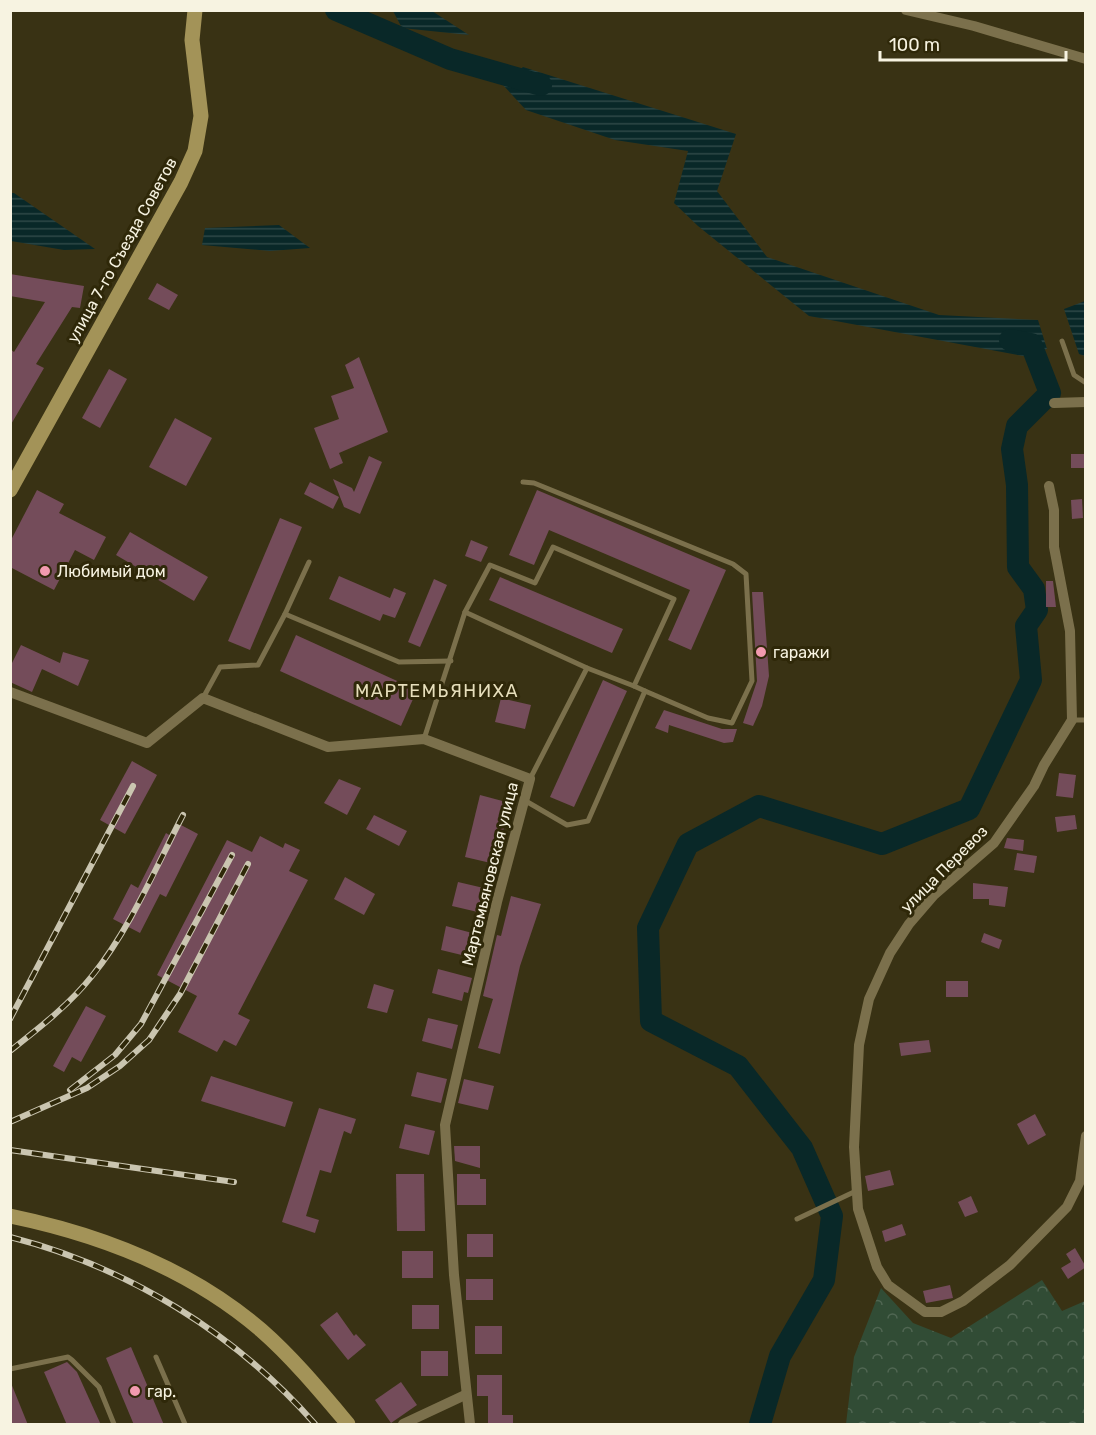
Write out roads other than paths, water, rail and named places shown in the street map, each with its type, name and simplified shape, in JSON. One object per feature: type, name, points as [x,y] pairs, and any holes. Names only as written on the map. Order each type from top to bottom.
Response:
[{"type":"street","name":"улица 7-го Съезда Советов","points":[[10,490],[181,182],[195,151],[201,116],[192,40],[195,10]]},
{"type":"street","points":[[906,10],[974,26],[1086,59]]},
{"type":"street","points":[[1054,403],[1086,402]]},
{"type":"street","points":[[1049,486],[1054,510],[1054,548],[1070,631],[1072,720]]},
{"type":"street","points":[[10,692],[147,743],[203,698]]},
{"type":"street","name":"Мартемьяновская улица","points":[[203,698],[328,747],[424,739],[530,779],[497,902],[445,1125],[454,1275],[470,1425]]},
{"type":"street","name":"улица Перевоз","points":[[1072,720],[1044,765],[1034,786],[994,843],[934,895],[909,924],[890,953],[869,999],[859,1045],[853,1193],[877,1267],[888,1285],[925,1312],[941,1312],[963,1301],[1010,1265],[1066,1208],[1080,1181],[1086,1136]]},
{"type":"street","points":[[10,1216],[77,1231],[109,1242],[144,1256],[210,1292],[269,1337],[348,1425]]},
{"type":"street","points":[[403,1425],[443,1403],[465,1395]]},
{"type":"lane","points":[[1062,341],[1074,375],[1086,383]]},
{"type":"lane","points":[[465,612],[587,668],[708,718],[732,723],[752,681],[746,574],[733,564],[534,483],[522,482]]},
{"type":"lane","points":[[424,739],[465,612],[490,565],[535,583],[553,547],[674,599],[634,686]]},
{"type":"lane","points":[[203,698],[220,667],[258,664],[309,562]]},
{"type":"lane","points":[[285,614],[399,662],[451,661]]},
{"type":"lane","points":[[530,779],[587,668]]},
{"type":"lane","points":[[524,800],[567,825],[588,821],[645,691]]},
{"type":"lane","points":[[1072,720],[1086,720]]},
{"type":"lane","points":[[796,1219],[853,1193]]},
{"type":"lane","points":[[10,1369],[68,1357],[99,1387],[114,1425]]},
{"type":"lane","points":[[156,1357],[185,1425]]},
{"type":"water","points":[[393,11],[432,11],[469,35],[402,28]]},
{"type":"water","points":[[523,67],[736,134],[717,191],[767,257],[939,315],[1038,320],[1047,349],[1023,356],[809,316],[698,226],[674,203],[688,151],[615,140],[526,110],[503,85]]},
{"type":"water","points":[[10,193],[14,193],[95,249],[64,250],[11,241]]},
{"type":"water","points":[[279,225],[310,248],[270,251],[202,245],[205,228]]},
{"type":"water","points":[[1085,301],[1085,356],[1079,354],[1064,309]]},
{"type":"waterway","points":[[336,10],[450,59],[541,85]]},
{"type":"waterway","points":[[760,1424],[780,1356],[824,1280],[832,1216],[802,1148],[738,1066],[651,1021],[648,928],[688,844],[759,806],[882,844],[969,809],[1031,680],[1026,626],[1037,610],[1034,589],[1018,567],[1017,485],[1012,449],[1017,426],[1050,393],[1031,344],[1010,340]]},
{"type":"railway","points":[[10,1019],[133,786]]},
{"type":"railway","points":[[10,1051],[74,997],[106,958],[141,898],[183,815]]},
{"type":"railway","points":[[70,1090],[115,1055],[141,1024],[232,855]]},
{"type":"railway","points":[[10,1122],[87,1088],[120,1066],[149,1040],[180,994],[248,864]]},
{"type":"railway","points":[[10,1150],[234,1182]]},
{"type":"railway","points":[[10,1237],[96,1266],[137,1285],[177,1308],[250,1361],[284,1391],[315,1424]]},
{"type":"place","name":"Любимый дом","points":[[45,571]]},
{"type":"place","name":"гаражи","points":[[761,652]]},
{"type":"place","name":"гар.","points":[[135,1391]]},
{"type":"district","name":"МАРТЕМЬЯНИХА","points":[[437,691]]}]
